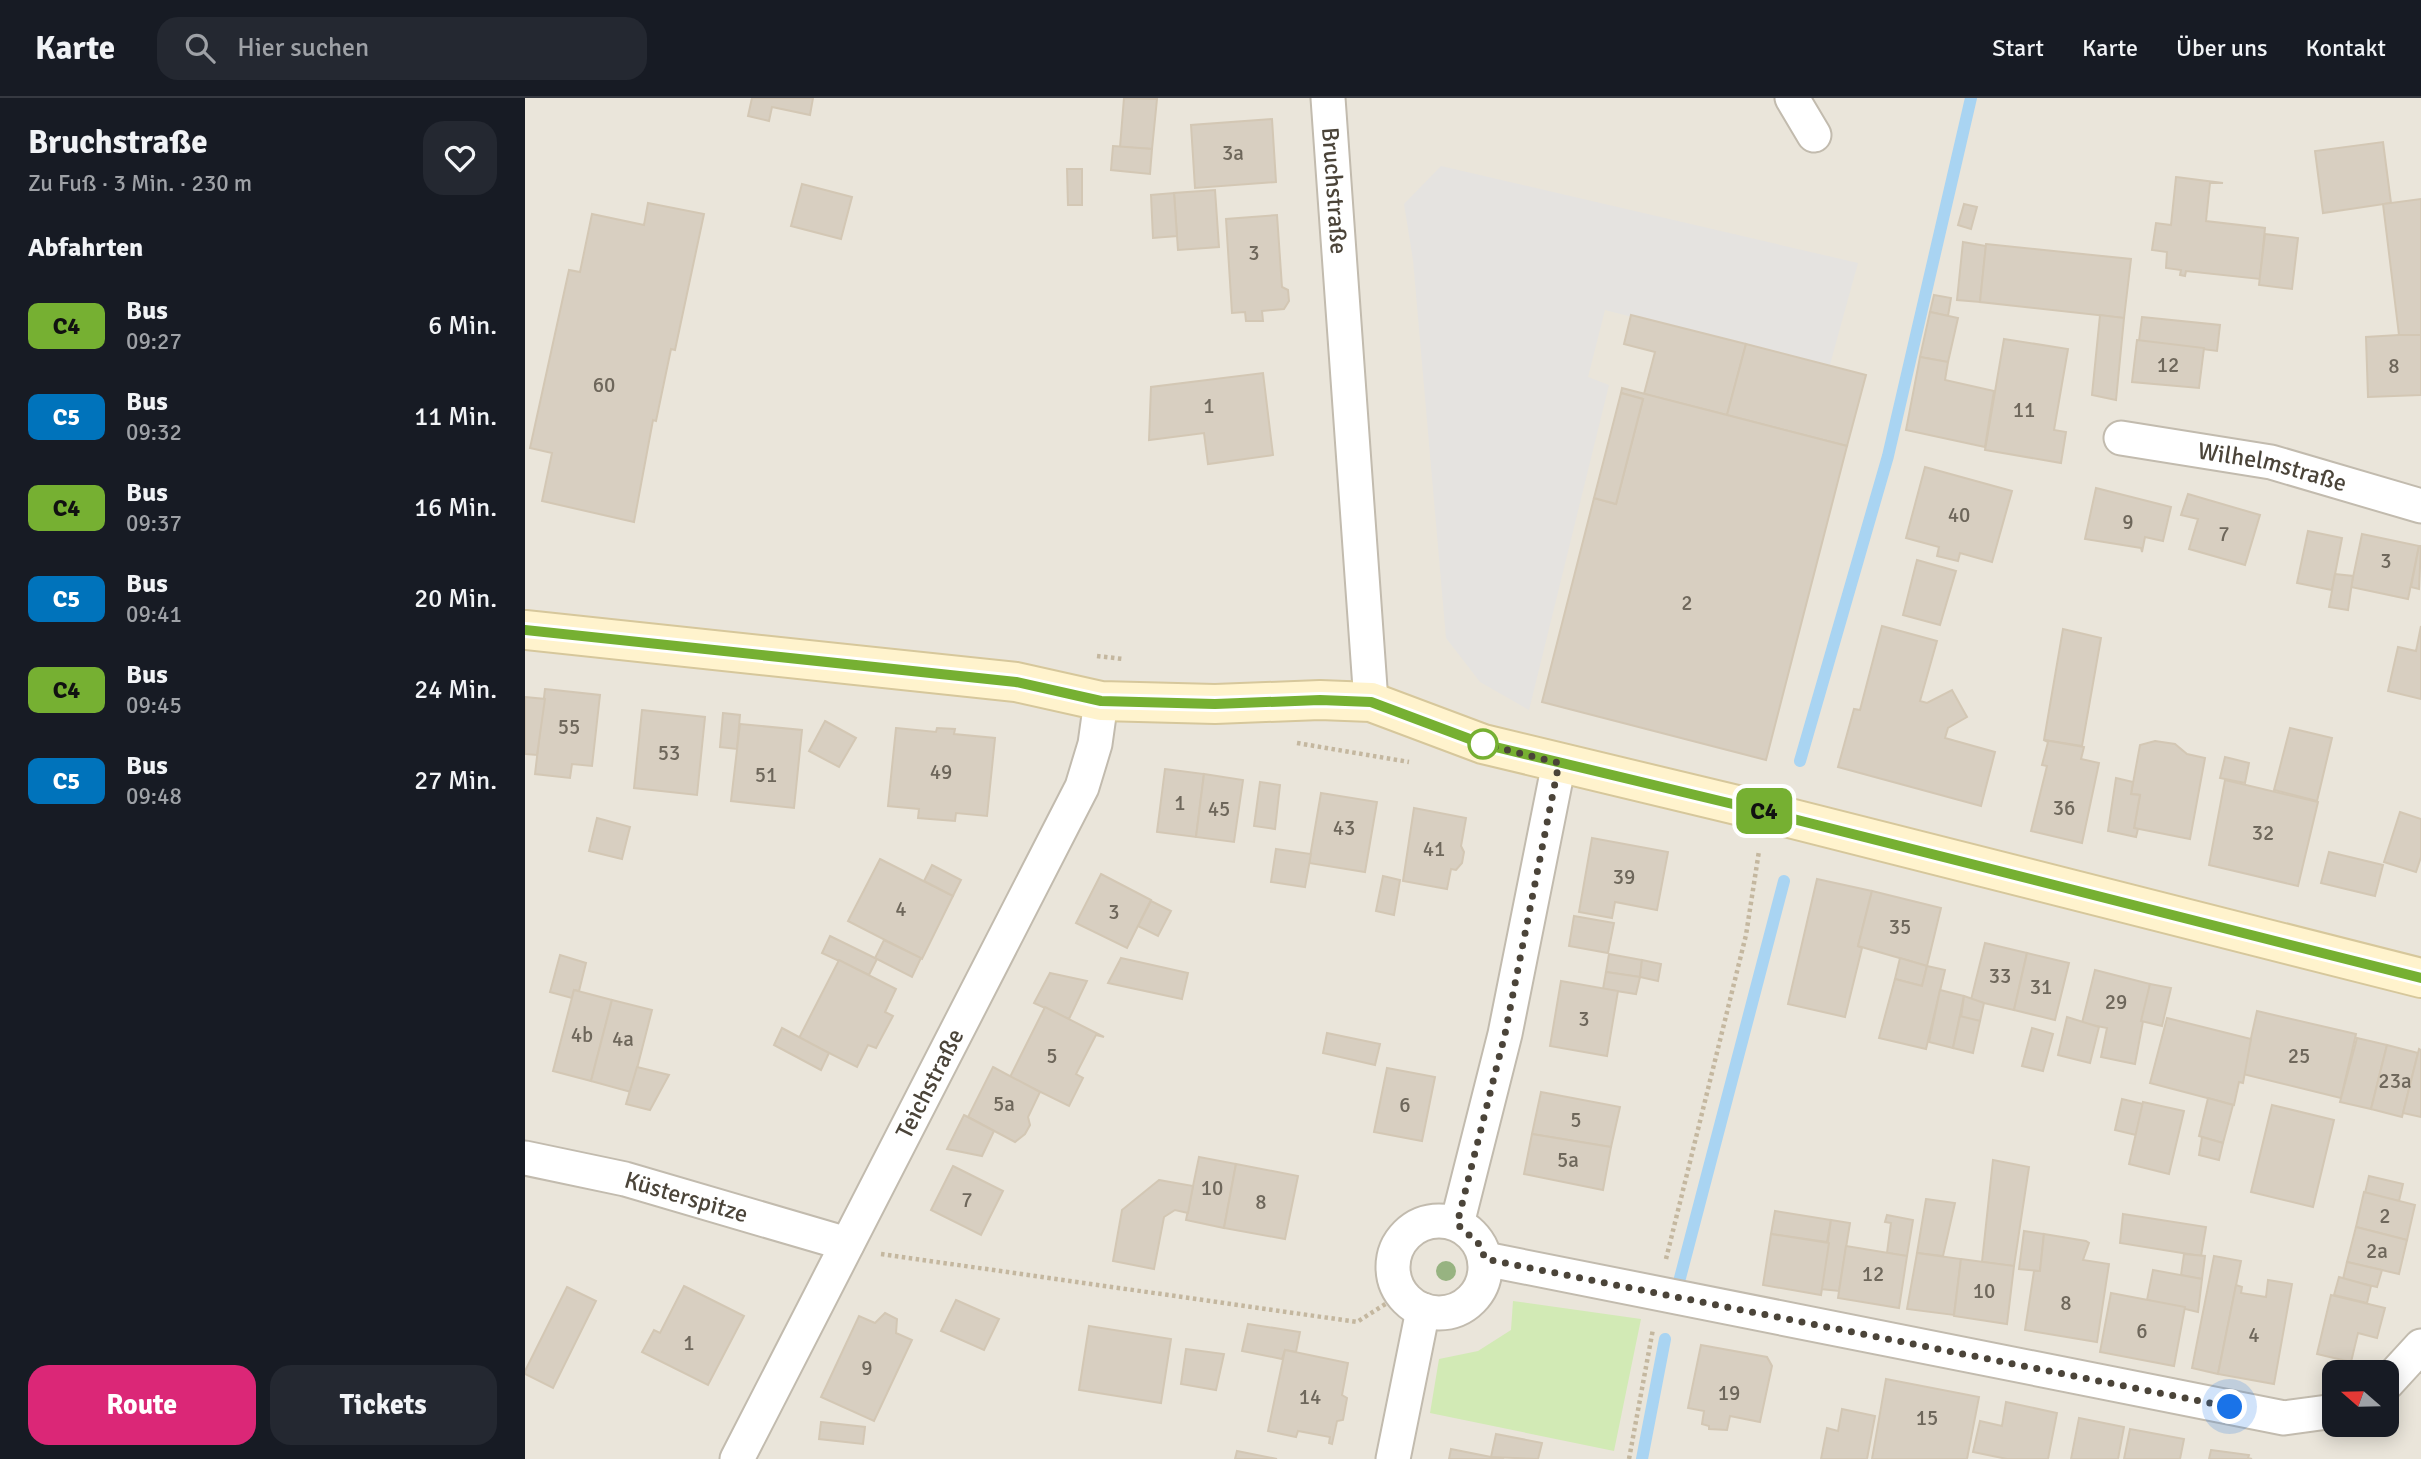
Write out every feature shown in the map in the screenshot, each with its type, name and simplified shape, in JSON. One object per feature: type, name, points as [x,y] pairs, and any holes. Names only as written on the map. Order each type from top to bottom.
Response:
[{"type":"main road","points":[[525,630],[1016,682],[1101,701],[1215,704],[1320,700],[1371,702],[1453,735],[1559,763],[1766,812],[2421,978]]},
{"type":"street","name":"Bruchstraße","points":[[1328,98],[1371,702]]},
{"type":"street","points":[[1792,98],[1814,135]]},
{"type":"street","name":"Wilhelmstraße","points":[[2121,438],[2271,462],[2421,506]]},
{"type":"street","name":"Teichstraße","points":[[737,1459],[1082,787],[1095,744],[1101,701]]},
{"type":"street","points":[[1457,1224],[1505,1034],[1559,763]]},
{"type":"street","name":"Küsterspitze","points":[[525,1158],[625,1179],[847,1244]]},
{"type":"street","points":[[1428,1222],[1457,1224],[1480,1245],[1485,1259],[1479,1290],[1468,1303],[1454,1310],[1439,1313],[1413,1302],[1395,1280],[1396,1251],[1404,1238],[1428,1222]]},
{"type":"street","points":[[1485,1259],[2284,1418],[2322,1413]]},
{"type":"street","points":[[1393,1459],[1413,1302]]},
{"type":"street","points":[[2399,1370],[2421,1346]]},
{"type":"path","points":[[1283,741],[1380,755],[1419,764]]},
{"type":"path","points":[[1629,1459],[1658,1293],[1746,935],[1766,812]]},
{"type":"path","points":[[847,1244],[874,1253],[1357,1322],[1413,1302]]},
{"type":"shaded area","points":[[525,98],[2421,98],[2421,1459],[525,1459]]},
{"type":"shaded area","points":[[1441,166],[1858,263],[1829,368],[1605,310],[1588,377],[1609,385],[1529,710],[1480,682],[1446,638],[1413,260],[1404,204]]},
{"type":"green space","points":[[1513,1301],[1641,1319],[1614,1451],[1430,1413],[1439,1359],[1478,1351],[1511,1330]]},
{"type":"building","points":[[752,98],[813,98],[810,115],[772,107],[769,121],[748,116]]},
{"type":"building","points":[[1124,98],[1157,99],[1152,149],[1120,147]]},
{"type":"building","points":[[1272,119],[1276,182],[1195,188],[1191,125]]},
{"type":"building","points":[[2383,142],[2391,203],[2323,213],[2315,151]]},
{"type":"building","points":[[1113,146],[1152,149],[1150,174],[1111,170]]},
{"type":"building","points":[[1067,169],[1082,169],[1082,205],[1068,205]]},
{"type":"building","points":[[2176,177],[2223,183],[2210,183],[2206,221],[2265,228],[2260,279],[2186,271],[2185,276],[2180,275],[2181,270],[2166,268],[2167,252],[2152,250],[2156,223],[2171,225]]},
{"type":"building","points":[[802,184],[852,197],[841,239],[791,226]]},
{"type":"building","points":[[1215,190],[1219,247],[1178,250],[1174,193]]},
{"type":"building","points":[[1174,193],[1177,236],[1153,238],[1151,195]]},
{"type":"building","points":[[2421,199],[2421,335],[2399,335],[2383,204]]},
{"type":"building","points":[[648,203],[704,214],[675,350],[671,349],[656,421],[653,420],[634,522],[542,501],[552,453],[530,448],[569,270],[580,272],[592,214],[644,225]]},
{"type":"building","points":[[1964,204],[1977,207],[1971,229],[1958,225]]},
{"type":"building","points":[[1277,215],[1282,287],[1288,290],[1289,301],[1284,309],[1262,311],[1263,321],[1246,321],[1245,312],[1232,313],[1226,219]]},
{"type":"building","points":[[2265,234],[2298,238],[2292,289],[2259,285]]},
{"type":"building","points":[[1963,242],[1986,246],[1980,302],[1957,300]]},
{"type":"building","points":[[1986,244],[2131,259],[2124,318],[1980,302]]},
{"type":"building","points":[[1934,295],[1951,298],[1948,316],[1930,312]]},
{"type":"building","points":[[1930,312],[1958,318],[1948,362],[1920,357]]},
{"type":"building","points":[[1631,315],[1746,344],[1727,415],[1644,394],[1655,352],[1624,344]]},
{"type":"building","points":[[2100,315],[2124,318],[2116,400],[2092,395]]},
{"type":"building","points":[[2142,317],[2220,325],[2217,351],[2139,341]]},
{"type":"building","points":[[2421,335],[2421,395],[2368,397],[2366,337]]},
{"type":"building","points":[[2004,339],[2068,349],[2054,430],[2066,432],[2061,463],[1985,450]]},
{"type":"building","points":[[2137,340],[2204,348],[2199,388],[2132,382]]},
{"type":"building","points":[[1746,344],[1866,375],[1847,446],[1727,415]]},
{"type":"building","points":[[1920,357],[1948,362],[1945,380],[1994,391],[1985,447],[1906,430]]},
{"type":"building","points":[[1263,373],[1273,455],[1208,464],[1204,433],[1149,440],[1151,387]]},
{"type":"building","points":[[1622,388],[1847,446],[1766,760],[1542,702],[1594,498],[1616,504],[1643,399],[1621,393]]},
{"type":"building","points":[[1621,393],[1643,399],[1616,504],[1594,498]]},
{"type":"building","points":[[1925,467],[2012,491],[1992,562],[1960,553],[1958,561],[1937,556],[1939,547],[1906,538]]},
{"type":"building","points":[[2096,488],[2171,507],[2163,541],[2145,537],[2142,552],[2141,548],[2085,539]]},
{"type":"building","points":[[2188,494],[2260,515],[2245,565],[2189,549],[2198,519],[2181,515]]},
{"type":"building","points":[[2308,531],[2342,538],[2332,590],[2297,583]]},
{"type":"building","points":[[2362,534],[2419,546],[2408,599],[2351,587]]},
{"type":"building","points":[[2421,546],[2419,589],[2411,587]]},
{"type":"building","points":[[1917,560],[1956,571],[1940,625],[1903,615]]},
{"type":"building","points":[[2335,574],[2353,576],[2348,610],[2329,607]]},
{"type":"building","points":[[1882,626],[1937,641],[1920,701],[1927,703],[1952,690],[1967,717],[1948,728],[1945,738],[1995,752],[1981,806],[1838,767],[1854,709],[1860,710]]},
{"type":"building","points":[[2421,626],[2421,699],[2388,691],[2398,647],[2416,651]]},
{"type":"building","points":[[2063,629],[2101,638],[2082,746],[2044,740]]},
{"type":"building","points":[[545,689],[600,695],[592,766],[572,764],[570,778],[535,774]]},
{"type":"building","points":[[525,697],[545,699],[537,755],[525,754]]},
{"type":"building","points":[[642,710],[705,717],[697,795],[634,788]]},
{"type":"building","points":[[723,713],[740,715],[737,749],[720,747]]},
{"type":"building","points":[[825,721],[856,738],[839,767],[809,751]]},
{"type":"building","points":[[740,724],[802,730],[794,808],[731,801]]},
{"type":"building","points":[[896,728],[936,732],[937,728],[955,729],[954,734],[995,738],[987,816],[956,813],[955,821],[918,818],[919,809],[888,806]]},
{"type":"building","points":[[2290,728],[2332,738],[2317,801],[2274,790]]},
{"type":"building","points":[[2044,740],[2084,747],[2081,759],[2099,763],[2082,843],[2031,831],[2047,766],[2042,765],[2048,742]]},
{"type":"building","points":[[2155,741],[2175,744],[2187,754],[2205,758],[2190,839],[2134,828],[2140,795],[2131,794],[2140,745]]},
{"type":"building","points":[[2225,757],[2249,763],[2245,783],[2220,778]]},
{"type":"building","points":[[1165,769],[1204,774],[1196,837],[1157,832]]},
{"type":"building","points":[[1204,774],[1243,780],[1234,842],[1196,837]]},
{"type":"building","points":[[2116,778],[2133,782],[2131,794],[2140,795],[2134,828],[2138,829],[2136,837],[2108,831]]},
{"type":"building","points":[[2225,780],[2318,802],[2298,886],[2209,865]]},
{"type":"building","points":[[1260,782],[1280,785],[1275,829],[1254,826]]},
{"type":"building","points":[[1321,793],[1377,802],[1365,872],[1309,863]]},
{"type":"building","points":[[1414,808],[1466,818],[1461,846],[1464,852],[1462,863],[1456,870],[1451,869],[1447,889],[1403,881]]},
{"type":"building","points":[[2400,812],[2421,819],[2421,857],[2416,872],[2384,862]]},
{"type":"building","points":[[597,818],[630,827],[622,859],[589,851]]},
{"type":"building","points":[[1592,838],[1668,852],[1657,910],[1615,902],[1612,918],[1579,912]]},
{"type":"building","points":[[1276,849],[1311,854],[1305,887],[1271,882]]},
{"type":"building","points":[[2329,852],[2383,865],[2375,896],[2321,883]]},
{"type":"building","points":[[880,859],[953,896],[922,959],[848,921]]},
{"type":"building","points":[[932,865],[961,880],[953,896],[924,881]]},
{"type":"building","points":[[1101,874],[1151,900],[1127,948],[1076,923]]},
{"type":"building","points":[[1383,876],[1400,880],[1394,915],[1376,911]]},
{"type":"building","points":[[1817,879],[1872,891],[1858,946],[1862,948],[1845,1017],[1788,1004]]},
{"type":"building","points":[[1872,891],[1941,908],[1927,966],[1858,946]]},
{"type":"building","points":[[1151,901],[1171,911],[1158,936],[1138,926]]},
{"type":"building","points":[[1574,916],[1614,923],[1608,953],[1569,946]]},
{"type":"building","points":[[830,936],[877,959],[869,975],[822,953]]},
{"type":"building","points":[[884,940],[921,958],[912,977],[875,958]]},
{"type":"building","points":[[1985,943],[2027,953],[2014,1010],[1971,1000]]},
{"type":"building","points":[[2027,953],[2069,963],[2055,1020],[2014,1010]]},
{"type":"building","points":[[1609,954],[1642,960],[1640,977],[1606,972]]},
{"type":"building","points":[[560,955],[586,963],[579,991],[574,990],[572,998],[550,992]]},
{"type":"building","points":[[1121,958],[1188,973],[1182,999],[1108,983]]},
{"type":"building","points":[[1900,958],[1927,966],[1922,986],[1895,979]]},
{"type":"building","points":[[839,960],[896,989],[885,1012],[893,1016],[876,1048],[868,1045],[857,1067],[799,1038]]},
{"type":"building","points":[[1642,960],[1661,964],[1658,981],[1640,977]]},
{"type":"building","points":[[1927,966],[1945,970],[1926,1049],[1879,1038],[1895,979],[1922,986]]},
{"type":"building","points":[[2095,970],[2150,984],[2135,1064],[2101,1057],[2107,1028],[2082,1023]]},
{"type":"building","points":[[1606,972],[1640,977],[1636,994],[1603,989]]},
{"type":"building","points":[[1050,973],[1087,981],[1069,1019],[1034,1003]]},
{"type":"building","points":[[1561,981],[1618,991],[1607,1056],[1550,1046]]},
{"type":"building","points":[[2150,984],[2171,988],[2162,1026],[2141,1021]]},
{"type":"building","points":[[574,990],[612,1000],[591,1081],[553,1071]]},
{"type":"building","points":[[1940,990],[1964,996],[1953,1048],[1929,1042]]},
{"type":"building","points":[[1964,996],[1984,1003],[1980,1021],[1961,1017]]},
{"type":"building","points":[[612,1000],[652,1010],[631,1092],[591,1081]]},
{"type":"building","points":[[1045,1007],[1104,1037],[1096,1035],[1076,1074],[1083,1078],[1069,1106],[1010,1077]]},
{"type":"building","points":[[2257,1011],[2356,1034],[2341,1098],[2243,1074]]},
{"type":"building","points":[[1960,1016],[1980,1021],[1973,1053],[1953,1048]]},
{"type":"building","points":[[2067,1017],[2099,1027],[2090,1063],[2058,1055]]},
{"type":"building","points":[[2167,1018],[2251,1039],[2243,1083],[2239,1082],[2234,1105],[2150,1083]]},
{"type":"building","points":[[782,1028],[829,1053],[821,1070],[774,1045]]},
{"type":"building","points":[[2032,1028],[2053,1034],[2043,1071],[2022,1066]]},
{"type":"building","points":[[1327,1033],[1380,1044],[1375,1065],[1323,1053]]},
{"type":"building","points":[[2357,1038],[2387,1045],[2371,1109],[2340,1102]]},
{"type":"building","points":[[2387,1045],[2418,1053],[2402,1117],[2371,1109]]},
{"type":"building","points":[[2419,1049],[2421,1050],[2421,1117],[2403,1113]]},
{"type":"building","points":[[637,1067],[669,1075],[650,1110],[626,1104]]},
{"type":"building","points":[[993,1067],[1040,1092],[1028,1117],[1030,1125],[1025,1134],[1015,1142],[968,1117]]},
{"type":"building","points":[[1387,1068],[1435,1077],[1422,1141],[1374,1132]]},
{"type":"building","points":[[1541,1092],[1620,1107],[1611,1147],[1532,1134]]},
{"type":"building","points":[[2208,1098],[2233,1105],[2223,1143],[2199,1136]]},
{"type":"building","points":[[2122,1099],[2143,1104],[2136,1135],[2115,1130]]},
{"type":"building","points":[[2143,1102],[2184,1111],[2169,1174],[2129,1164]]},
{"type":"building","points":[[2272,1105],[2334,1120],[2313,1207],[2251,1192]]},
{"type":"building","points":[[964,1115],[994,1131],[982,1156],[947,1149]]},
{"type":"building","points":[[1532,1134],[1611,1147],[1603,1190],[1524,1174]]},
{"type":"building","points":[[2202,1137],[2223,1143],[2219,1160],[2199,1155]]},
{"type":"building","points":[[1199,1157],[1236,1164],[1224,1228],[1186,1220]]},
{"type":"building","points":[[1993,1160],[2029,1167],[2014,1266],[1982,1262]]},
{"type":"building","points":[[1236,1164],[1298,1176],[1285,1239],[1224,1228]]},
{"type":"building","points":[[953,1166],[1003,1191],[981,1235],[931,1210]]},
{"type":"building","points":[[2369,1176],[2403,1184],[2399,1201],[2365,1193]]},
{"type":"building","points":[[1159,1180],[1193,1186],[1188,1213],[1175,1210],[1164,1217],[1154,1269],[1113,1261],[1122,1210]]},
{"type":"building","points":[[2364,1192],[2415,1205],[2407,1240],[2356,1227]]},
{"type":"building","points":[[1926,1199],[1955,1203],[1943,1256],[1917,1253]]},
{"type":"building","points":[[1775,1211],[1831,1220],[1827,1242],[1771,1234]]},
{"type":"building","points":[[2123,1214],[2206,1227],[2201,1256],[2120,1243]]},
{"type":"building","points":[[1887,1215],[1913,1220],[1907,1256],[1887,1253],[1891,1223],[1885,1222]]},
{"type":"building","points":[[1831,1220],[1850,1223],[1839,1291],[1821,1289]]},
{"type":"building","points":[[2356,1227],[2407,1240],[2399,1274],[2347,1262]]},
{"type":"building","points":[[2024,1231],[2044,1234],[2040,1271],[2019,1269]]},
{"type":"building","points":[[1771,1234],[1829,1243],[1821,1295],[1763,1285]]},
{"type":"building","points":[[2044,1234],[2086,1241],[2089,1243],[2083,1260],[2109,1264],[2097,1342],[2025,1330],[2034,1271],[2040,1271]]},
{"type":"building","points":[[1846,1246],[1907,1256],[1899,1308],[1838,1298]]},
{"type":"building","points":[[1917,1253],[1961,1259],[1954,1315],[1907,1309]]},
{"type":"building","points":[[2184,1254],[2205,1256],[2202,1279],[2181,1275]]},
{"type":"building","points":[[2214,1256],[2241,1261],[2218,1374],[2192,1368]]},
{"type":"building","points":[[1961,1259],[2014,1266],[2007,1324],[1954,1316]]},
{"type":"building","points":[[2347,1262],[2382,1270],[2377,1287],[2343,1279]]},
{"type":"building","points":[[2153,1270],[2202,1279],[2198,1312],[2147,1300]]},
{"type":"building","points":[[2339,1277],[2371,1286],[2367,1303],[2334,1295]]},
{"type":"building","points":[[2268,1280],[2292,1284],[2274,1384],[2218,1374],[2236,1285],[2242,1287],[2241,1293],[2266,1297]]},
{"type":"building","points":[[684,1286],[744,1316],[708,1385],[642,1352],[654,1330],[660,1333]]},
{"type":"building","points":[[567,1287],[596,1301],[553,1388],[525,1374],[525,1371]]},
{"type":"building","points":[[2111,1293],[2185,1307],[2174,1366],[2100,1352]]},
{"type":"building","points":[[2331,1295],[2385,1308],[2377,1338],[2358,1333],[2351,1360],[2317,1354]]},
{"type":"building","points":[[956,1300],[999,1319],[984,1350],[941,1331]]},
{"type":"building","points":[[885,1313],[897,1319],[896,1333],[912,1340],[874,1421],[821,1397],[859,1316],[875,1323]]},
{"type":"building","points":[[1248,1324],[1300,1332],[1296,1352],[1285,1350],[1282,1359],[1242,1351]]},
{"type":"building","points":[[1089,1326],[1171,1339],[1161,1403],[1079,1390]]},
{"type":"building","points":[[1701,1345],[1767,1357],[1772,1366],[1760,1422],[1730,1416],[1727,1430],[1709,1429],[1709,1426],[1702,1424],[1704,1411],[1688,1408]]},
{"type":"building","points":[[1186,1349],[1224,1354],[1216,1390],[1181,1384]]},
{"type":"building","points":[[1285,1350],[1348,1363],[1342,1395],[1347,1398],[1343,1420],[1337,1421],[1332,1444],[1329,1443],[1330,1437],[1298,1431],[1296,1437],[1268,1431]]},
{"type":"building","points":[[1886,1379],[1979,1397],[1967,1459],[1872,1459]]},
{"type":"building","points":[[2006,1402],[2057,1413],[2048,1459],[2007,1459],[1973,1452],[1980,1421],[2002,1426]]},
{"type":"building","points":[[1842,1409],[1875,1416],[1867,1459],[1821,1459],[1827,1428],[1838,1431]]},
{"type":"building","points":[[2079,1418],[2124,1427],[2118,1459],[2071,1459]]},
{"type":"building","points":[[821,1422],[865,1427],[863,1444],[819,1439]]},
{"type":"building","points":[[2130,1429],[2184,1439],[2180,1459],[2124,1459]]},
{"type":"building","points":[[1496,1434],[1542,1443],[1538,1459],[1491,1457]]},
{"type":"building","points":[[1451,1449],[1491,1457],[1504,1459],[1449,1459]]},
{"type":"building","points":[[2211,1450],[2249,1455],[2248,1458],[2252,1459],[2209,1459]]},
{"type":"building","points":[[1237,1451],[1277,1459],[1235,1459]]},
{"type":"waterway","points":[[1800,761],[1888,456],[1971,98]]},
{"type":"waterway","points":[[1680,1278],[1784,881]]},
{"type":"waterway","points":[[1642,1459],[1665,1339]]},
{"type":"bus line","name":"C4","points":[[525,630],[1016,682],[1101,701],[1215,704],[1320,700],[1371,702],[1453,735],[1483,744],[1766,812],[2421,978]]},
{"type":"route","points":[[1483,744],[1559,763],[1505,1034],[1457,1224],[1470,1233],[1480,1245],[1485,1259],[2230,1407]]}]
